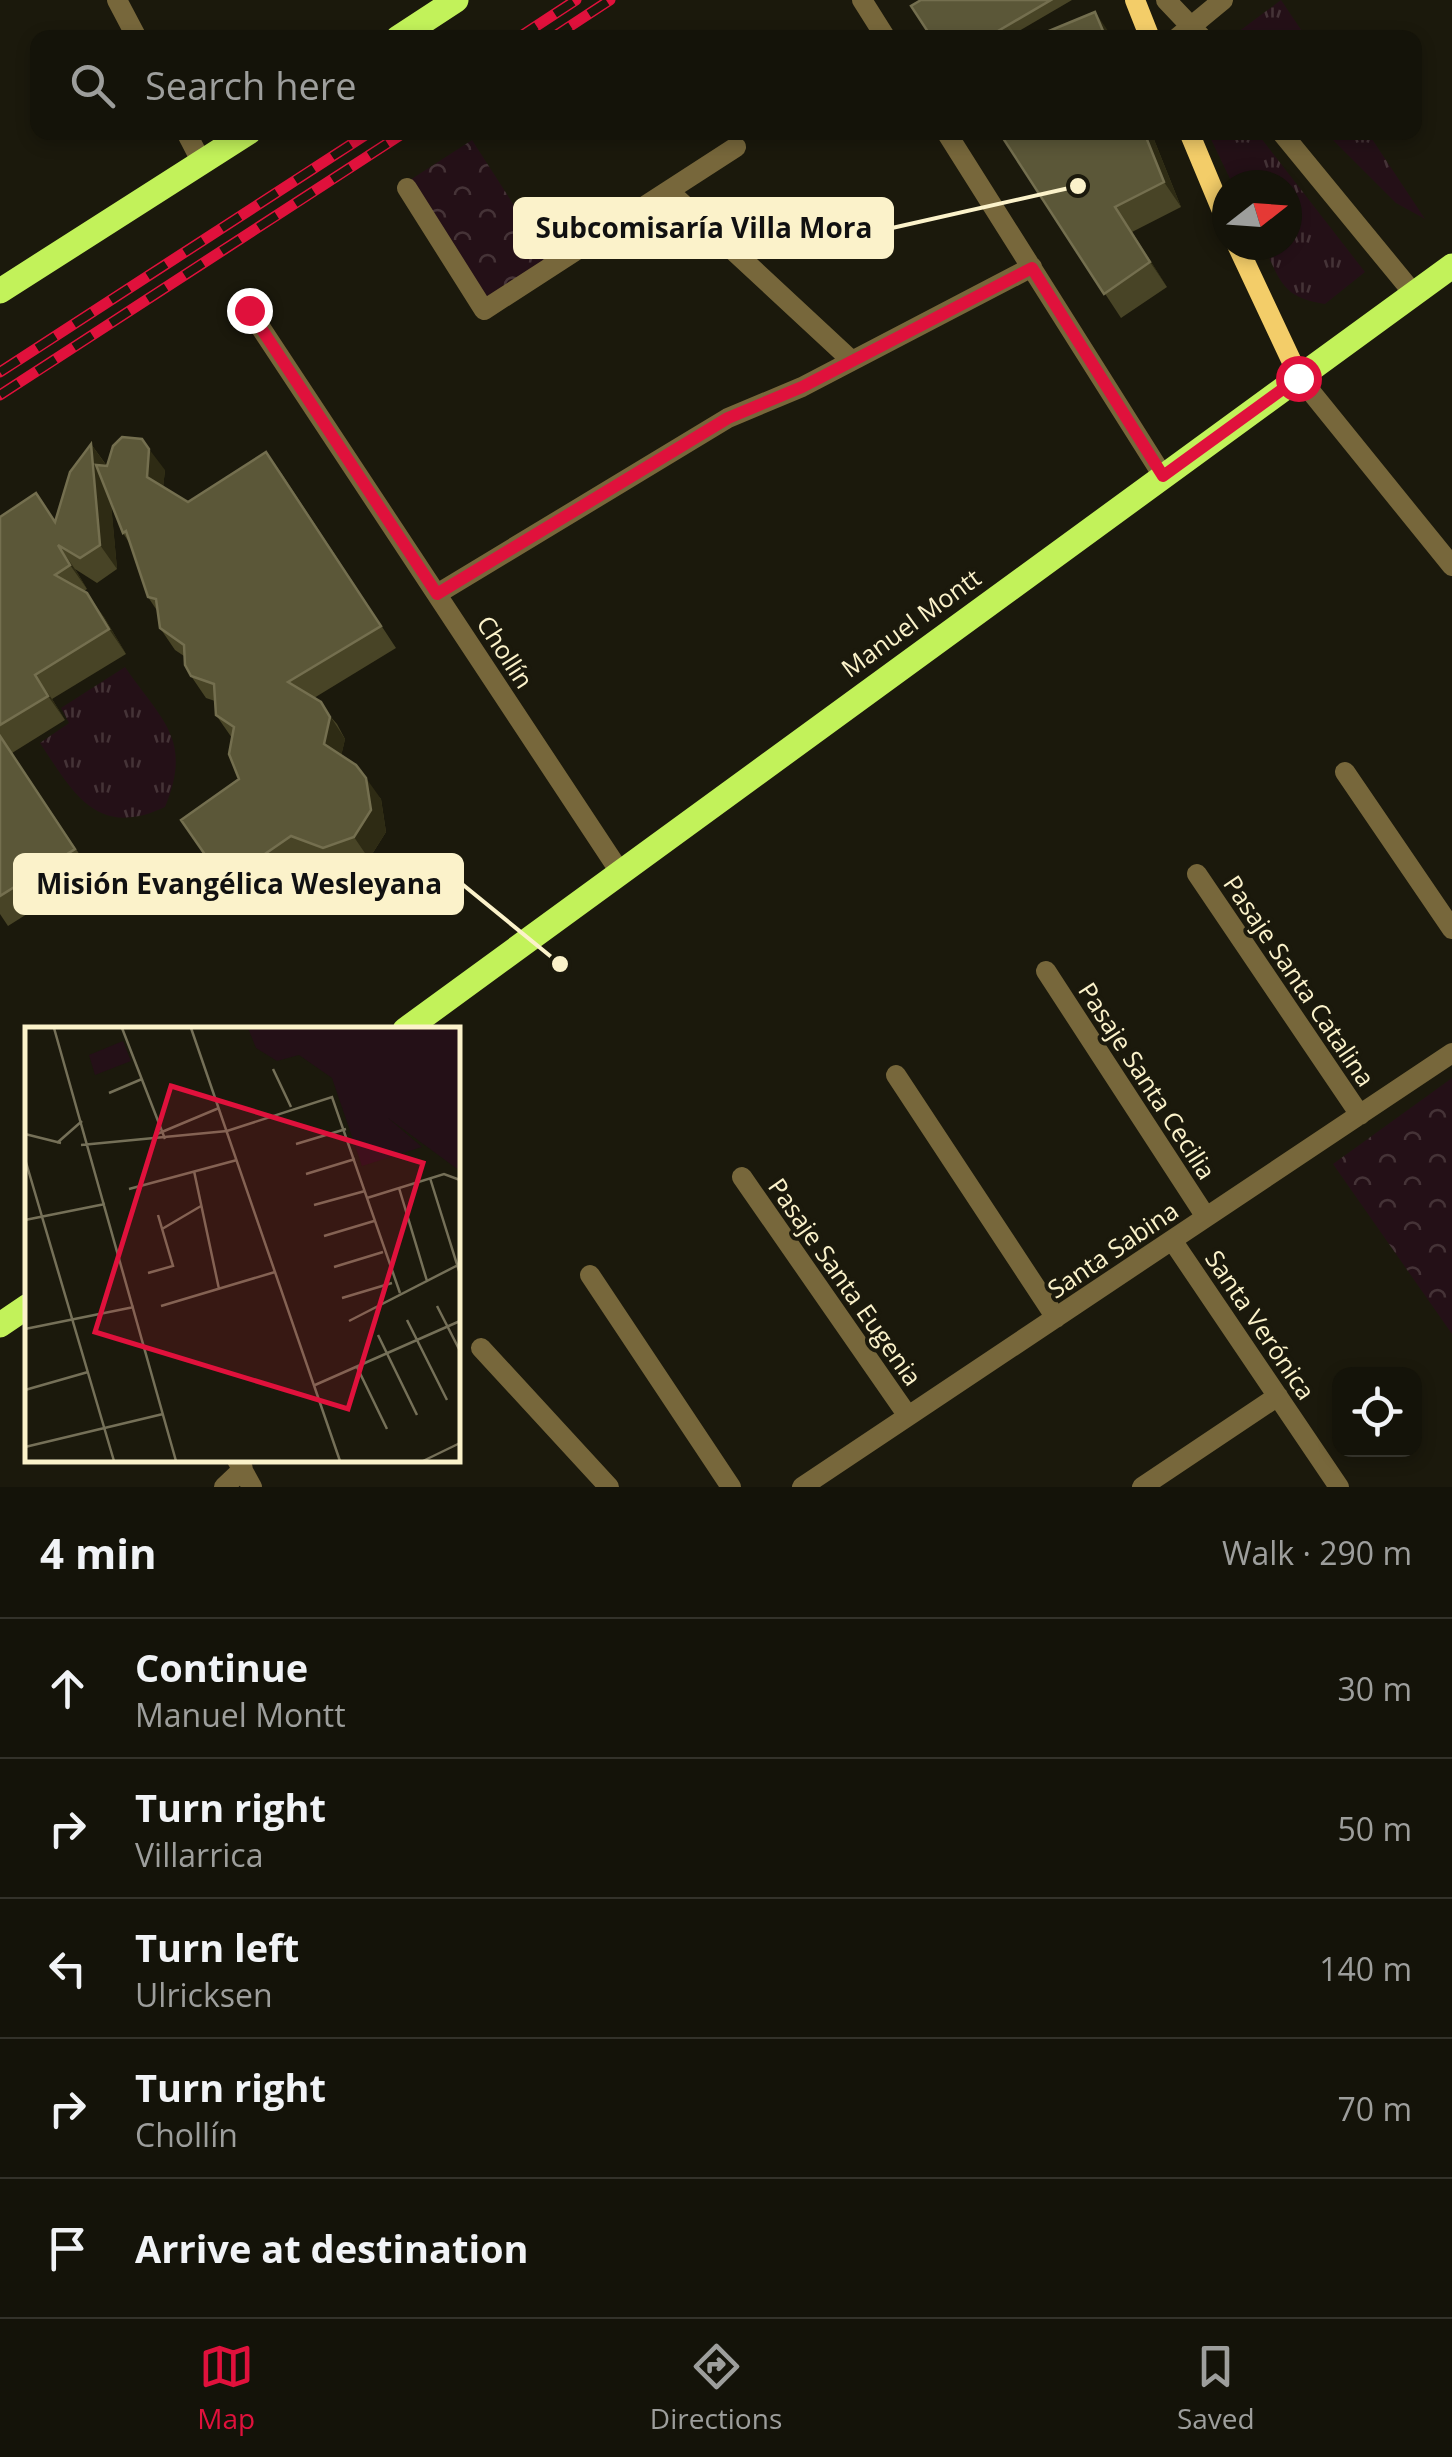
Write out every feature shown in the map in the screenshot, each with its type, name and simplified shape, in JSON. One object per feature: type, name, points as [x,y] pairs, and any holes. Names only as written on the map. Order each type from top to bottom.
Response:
[{"type":"main road","points":[[410,30],[456,0]]},
{"type":"main road","points":[[0,291],[237,140]]},
{"type":"main road","name":"Manuel Montt","points":[[409,1027],[1452,266]]},
{"type":"main road","points":[[0,1325],[25,1308]]},
{"type":"street","points":[[118,0],[133,30]]},
{"type":"street","points":[[862,0],[881,30]]},
{"type":"street","points":[[1135,0],[1147,30]]},
{"type":"street","points":[[1166,0],[1188,30]]},
{"type":"street","points":[[1193,30],[1223,0]]},
{"type":"street","points":[[190,140],[202,164]]},
{"type":"street","points":[[951,140],[1163,476]]},
{"type":"street","points":[[1191,140],[1212,188]]},
{"type":"street","points":[[1288,140],[1414,294]]},
{"type":"street","points":[[407,188],[484,310],[736,147]]},
{"type":"street","points":[[668,191],[851,360]]},
{"type":"street","points":[[1243,260],[1298,378],[1452,566]]},
{"type":"street","points":[[437,594],[728,418],[1032,268]]},
{"type":"street","name":"Chollín","points":[[249,310],[620,872]]},
{"type":"street","points":[[1345,772],[1452,929]]},
{"type":"street","name":"Pasaje Santa Catalina","points":[[1197,874],[1360,1115]]},
{"type":"street","name":"Pasaje Santa Cecilia","points":[[1046,971],[1206,1218]]},
{"type":"street","name":"Santa Sabina","points":[[802,1487],[1452,1054]]},
{"type":"street","points":[[896,1075],[1056,1318]]},
{"type":"street","name":"Pasaje Santa Eugenia","points":[[742,1177],[908,1416]]},
{"type":"street","name":"Santa Verónica","points":[[1172,1240],[1340,1487]]},
{"type":"street","points":[[590,1275],[731,1487]]},
{"type":"street","points":[[481,1348],[609,1487]]},
{"type":"street","points":[[1142,1487],[1278,1396]]},
{"type":"street","points":[[224,1487],[244,1472]]},
{"type":"green space","points":[[1281,0],[1301,30],[1241,30]]},
{"type":"green space","points":[[472,140],[548,258],[486,298],[410,180]]},
{"type":"green space","points":[[1211,140],[1262,140],[1286,170],[1226,170]]},
{"type":"green space","points":[[1333,140],[1373,140],[1425,219],[1396,203]]},
{"type":"green space","points":[[1302,191],[1365,272],[1325,304],[1299,297],[1279,278],[1270,260],[1302,260]]},
{"type":"green space","points":[[125,667],[169,732],[176,764],[165,807],[142,816],[122,818],[90,806],[64,779],[40,743],[69,723],[61,708]]},
{"type":"green space","points":[[1452,1078],[1452,1334],[1333,1164]]},
{"type":"building","points":[[921,0],[1051,0],[1000,30],[927,30],[911,6]]},
{"type":"building","points":[[1095,12],[1103,30],[1051,30]]},
{"type":"building","points":[[1004,140],[1147,140],[1164,182],[1115,207],[1150,262],[1104,294]]},
{"type":"building","points":[[122,437],[142,439],[149,449],[147,477],[188,502],[266,452],[381,626],[288,682],[321,702],[330,717],[324,744],[356,765],[366,778],[371,810],[354,837],[323,848],[291,836],[224,882],[181,820],[239,779],[229,754],[234,727],[216,715],[214,684],[191,676],[185,665],[184,645],[160,628],[156,599],[148,597],[126,531],[123,533],[96,465],[107,466],[113,446]]},
{"type":"building","points":[[91,444],[100,545],[80,558],[58,545],[70,565],[55,575],[87,593],[109,629],[35,675],[48,696],[0,725],[0,517],[36,493],[55,522],[70,472]]},
{"type":"building","points":[[0,736],[75,849],[0,896]]},
{"type":"railway","points":[[530,30],[576,0]]},
{"type":"railway","points":[[564,30],[610,0]]},
{"type":"railway","points":[[0,372],[358,140]]},
{"type":"railway","points":[[0,395],[393,140]]},
{"type":"place","name":"Subcomisaría Villa Mora","points":[[1078,186]]},
{"type":"place","name":"Misión Evangélica Wesleyana","points":[[560,964]]},
{"type":"route","points":[[249,310],[437,594],[728,418],[802,387],[1032,268],[1163,476],[1298,378]]}]
